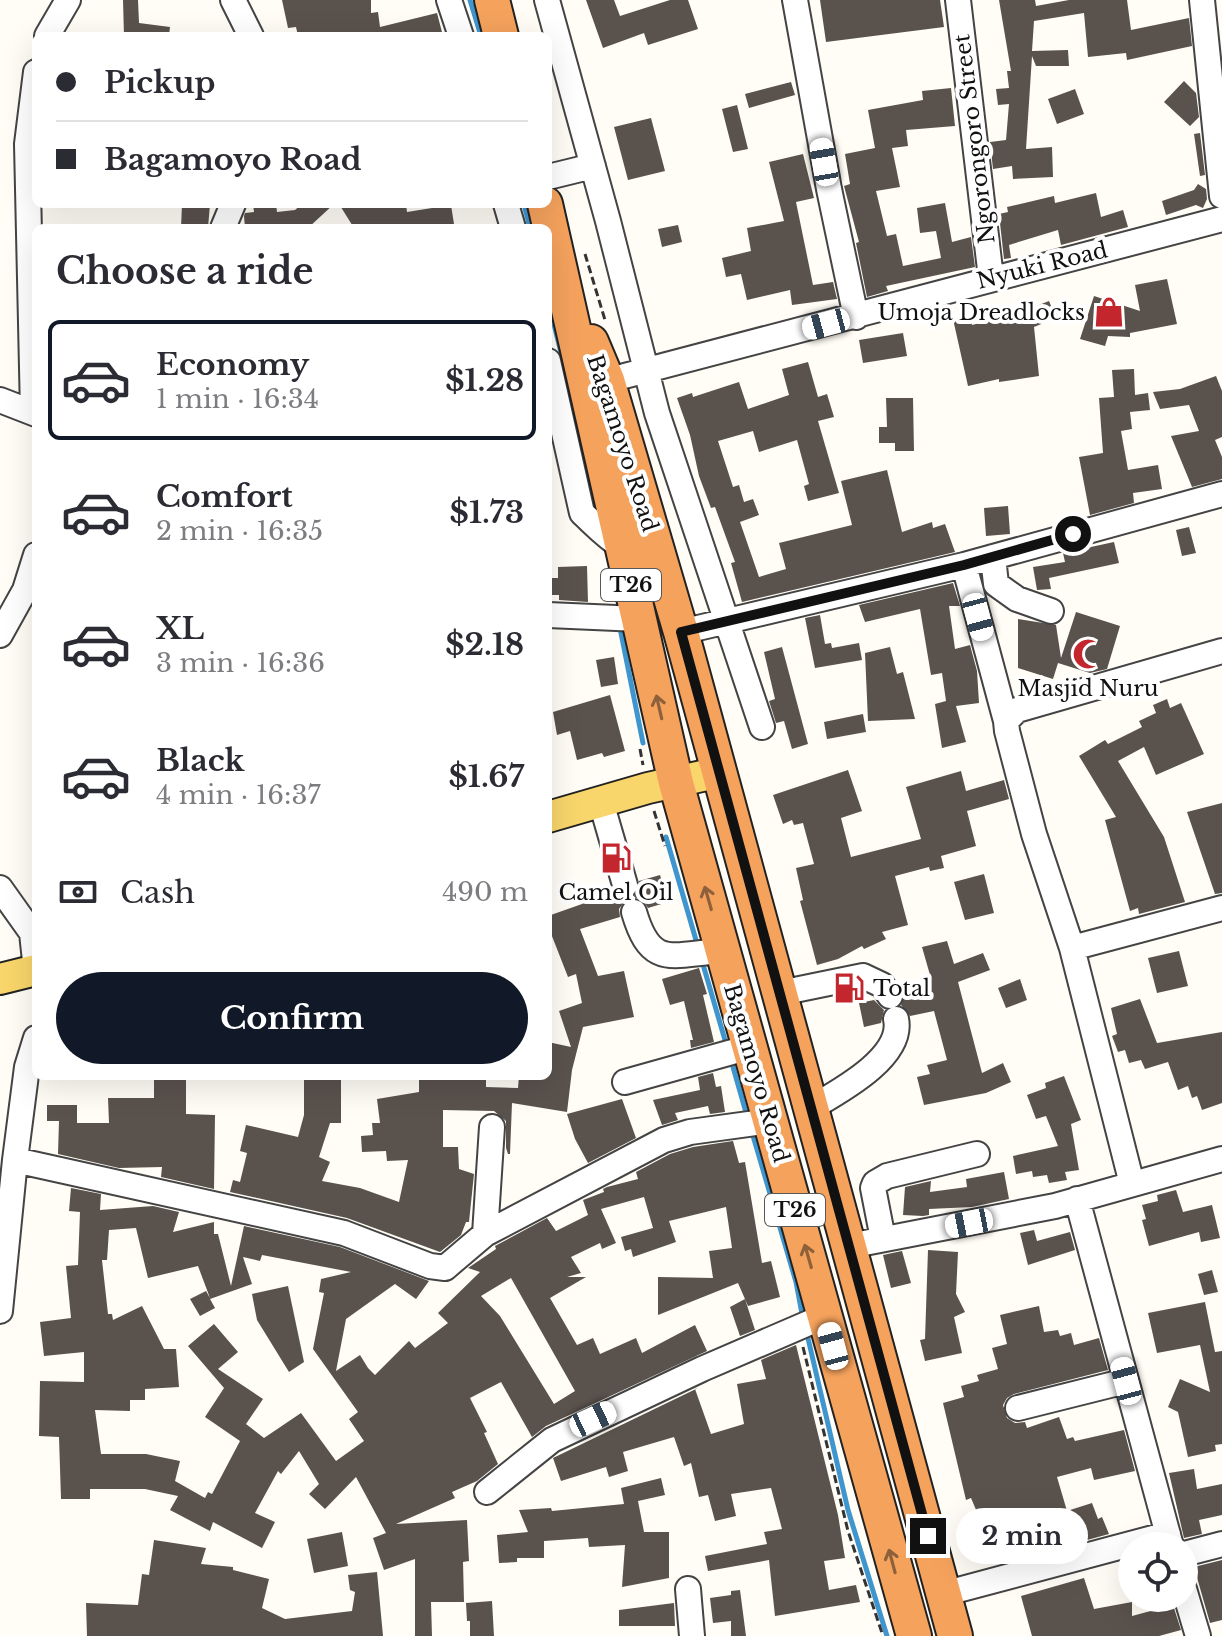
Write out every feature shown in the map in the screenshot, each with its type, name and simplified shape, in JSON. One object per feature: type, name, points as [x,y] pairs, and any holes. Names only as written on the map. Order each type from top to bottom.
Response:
[{"type":"highway","points":[[492,0],[500,32]]},
{"type":"highway","name":"Bagamoyo Road","points":[[552,234],[596,383],[681,632],[955,1636]]},
{"type":"highway","name":"Bagamoyo Road","points":[[596,383],[573,456],[622,547],[676,783],[707,952],[736,1051],[770,1121],[914,1636]]},
{"type":"main road","points":[[552,816],[720,772]]},
{"type":"main road","points":[[0,979],[32,971]]},
{"type":"street","points":[[49,32],[68,0]]},
{"type":"street","points":[[233,0],[249,32]]},
{"type":"street","points":[[449,0],[460,32]]},
{"type":"street","points":[[547,0],[657,413],[762,727]]},
{"type":"street","points":[[795,0],[856,317]]},
{"type":"street","name":"Ngorongoro Street","points":[[958,0],[991,278]]},
{"type":"street","points":[[1202,0],[1222,196]]},
{"type":"street","points":[[32,104],[27,144],[32,336]]},
{"type":"street","points":[[552,176],[593,166]]},
{"type":"street","name":"Nyuki Road","points":[[596,383],[1222,219]]},
{"type":"street","points":[[552,376],[573,456]]},
{"type":"street","points":[[0,400],[32,412]]},
{"type":"street","points":[[681,632],[964,565],[1222,494]]},
{"type":"street","points":[[993,557],[996,584],[1017,599],[1051,611]]},
{"type":"street","points":[[964,565],[1034,834],[1072,948],[1132,1184]]},
{"type":"street","points":[[0,635],[25,590],[32,568]]},
{"type":"street","points":[[552,615],[639,619]]},
{"type":"street","points":[[1006,721],[1017,710],[1222,651]]},
{"type":"street","points":[[601,802],[625,885]]},
{"type":"street","points":[[0,888],[32,933]]},
{"type":"street","points":[[1072,948],[1222,908]]},
{"type":"street","points":[[634,912],[642,936],[655,952],[667,955],[707,952]]},
{"type":"street","points":[[780,993],[863,976],[882,985],[899,1030],[887,1055],[811,1108]]},
{"type":"street","points":[[0,1311],[15,1160],[27,1067],[32,1051]]},
{"type":"street","points":[[625,1082],[736,1051]]},
{"type":"street","points":[[15,1160],[344,1233],[435,1267],[449,1266],[485,1234],[664,1140],[690,1132],[770,1121]]},
{"type":"street","points":[[485,1234],[492,1127]]},
{"type":"street","points":[[883,1239],[873,1188],[875,1183],[887,1176],[977,1154]]},
{"type":"street","points":[[849,1246],[1077,1199],[1222,1159]]},
{"type":"street","points":[[1077,1199],[1167,1532]]},
{"type":"street","points":[[487,1492],[538,1449],[566,1433],[825,1316]]},
{"type":"street","points":[[1018,1408],[1126,1381]]},
{"type":"street","points":[[1198,1550],[1222,1544]]},
{"type":"street","points":[[943,1594],[1118,1552]]},
{"type":"street","points":[[688,1589],[692,1636]]},
{"type":"street","points":[[1191,1612],[1198,1636]]},
{"type":"building","points":[[123,0],[138,0],[139,23],[170,27],[169,32],[124,32]]},
{"type":"building","points":[[282,0],[371,0],[371,13],[378,12],[380,27],[437,13],[442,32],[297,32],[296,27],[288,28]]},
{"type":"building","points":[[586,0],[614,0],[620,16],[670,0],[688,0],[698,29],[648,45],[644,33],[603,48]]},
{"type":"building","points":[[820,0],[940,0],[944,27],[826,42]]},
{"type":"building","points":[[999,0],[1035,0],[1036,6],[1069,0],[1127,0],[1131,30],[1189,18],[1192,46],[1127,60],[1126,53],[1088,57],[1084,13],[1034,21],[1032,51],[1068,50],[1069,66],[1036,66],[1032,56],[1026,149],[1052,147],[1053,177],[1013,179],[1012,166],[993,169],[990,142],[1006,140],[1009,104],[998,105],[996,89],[1009,88],[1007,71],[1011,71]]},
{"type":"building","points":[[1184,81],[1196,93],[1199,117],[1190,126],[1164,102]]},
{"type":"building","points":[[791,82],[795,95],[749,108],[745,94]]},
{"type":"building","points":[[951,88],[955,126],[906,130],[908,146],[892,148],[900,187],[876,191],[887,236],[896,234],[903,266],[941,258],[936,231],[920,233],[917,208],[945,203],[952,242],[971,237],[975,267],[886,286],[888,291],[867,297],[856,243],[859,242],[844,186],[850,184],[845,154],[875,148],[868,110],[923,100],[922,91]]},
{"type":"building","points":[[1075,89],[1084,114],[1057,124],[1048,99]]},
{"type":"building","points":[[737,105],[748,149],[733,152],[722,109]]},
{"type":"building","points":[[651,118],[665,171],[628,180],[614,127]]},
{"type":"building","points":[[1200,133],[1205,175],[1200,176],[1194,134]]},
{"type":"building","points":[[803,154],[814,198],[796,202],[813,285],[833,282],[837,299],[792,305],[790,290],[747,300],[741,274],[726,277],[722,258],[751,251],[747,228],[784,221],[769,162]]},
{"type":"building","points":[[1198,184],[1206,189],[1207,199],[1203,208],[1196,205],[1166,215],[1162,201],[1194,190]]},
{"type":"building","points":[[1096,193],[1101,217],[1123,210],[1128,227],[1061,245],[1058,230],[1009,245],[1011,258],[1004,259],[999,214],[1008,212],[1007,207],[1054,196],[1055,203]]},
{"type":"building","points":[[182,208],[210,208],[208,224],[181,224]]},
{"type":"building","points":[[254,208],[276,208],[277,212],[297,208],[330,208],[312,224],[245,224],[245,213],[254,212]]},
{"type":"building","points":[[342,208],[406,208],[407,212],[451,208],[454,224],[352,224]]},
{"type":"building","points":[[678,225],[682,242],[662,247],[658,229]]},
{"type":"building","points":[[1167,279],[1177,324],[1130,333],[1130,337],[1108,336],[1105,346],[1080,339],[1094,296],[1140,311],[1135,285]]},
{"type":"building","points":[[1049,301],[1056,318],[1034,327],[1039,376],[999,382],[999,379],[968,386],[953,319],[971,316],[972,325],[1016,314]]},
{"type":"building","points":[[903,333],[907,356],[863,363],[859,340]]},
{"type":"building","points":[[808,362],[818,397],[827,394],[834,417],[818,421],[839,493],[808,501],[804,486],[809,484],[797,440],[759,452],[753,431],[718,441],[733,487],[739,485],[744,502],[753,499],[759,515],[740,522],[759,577],[786,569],[779,543],[852,525],[841,481],[887,470],[902,532],[932,522],[933,528],[945,524],[955,552],[742,602],[731,563],[735,562],[715,507],[711,508],[699,476],[690,435],[677,398],[692,393],[693,397],[739,382],[748,409],[789,395],[782,369]]},
{"type":"building","points":[[1134,369],[1135,395],[1148,393],[1150,410],[1130,412],[1132,429],[1121,431],[1128,470],[1158,465],[1162,489],[1133,493],[1134,503],[1090,515],[1079,457],[1103,453],[1099,398],[1114,397],[1112,370]]},
{"type":"building","points":[[1216,376],[1222,391],[1222,437],[1215,440],[1222,457],[1222,479],[1192,487],[1171,436],[1199,431],[1189,405],[1160,409],[1153,392],[1180,389]]},
{"type":"building","points":[[886,398],[913,398],[914,451],[895,451],[895,443],[879,443],[879,427],[887,427]]},
{"type":"building","points":[[1008,506],[1010,534],[986,536],[984,508]]},
{"type":"building","points":[[1189,527],[1196,553],[1182,556],[1176,530]]},
{"type":"building","points":[[1114,542],[1119,563],[1049,578],[1051,589],[1037,590],[1033,567],[1065,562],[1063,553]]},
{"type":"building","points":[[587,566],[588,602],[559,600],[559,595],[552,595],[552,578],[558,578],[558,567]]},
{"type":"building","points":[[953,583],[960,606],[949,606],[955,649],[970,645],[977,671],[979,703],[956,706],[966,742],[942,748],[935,704],[946,701],[942,673],[931,675],[920,609],[865,622],[859,605]]},
{"type":"building","points":[[1076,612],[1120,626],[1107,669],[1090,673],[1058,663],[1053,679],[1018,668],[1018,619],[1056,625],[1061,658]]},
{"type":"building","points":[[820,615],[825,644],[831,643],[832,648],[859,643],[862,660],[815,668],[805,618]]},
{"type":"building","points":[[782,647],[808,744],[792,749],[784,721],[776,723],[769,701],[775,699],[764,652]]},
{"type":"building","points":[[890,647],[897,674],[903,672],[915,719],[868,721],[865,653]]},
{"type":"building","points":[[614,657],[618,684],[601,687],[596,660]]},
{"type":"building","points":[[610,695],[625,751],[577,760],[570,731],[557,735],[553,712]]},
{"type":"building","points":[[1167,699],[1170,708],[1181,703],[1204,754],[1156,775],[1144,747],[1118,761],[1164,837],[1185,902],[1139,914],[1138,908],[1130,911],[1105,820],[1116,817],[1079,756],[1105,740],[1108,744],[1142,727],[1139,721],[1156,713],[1153,705]]},
{"type":"building","points":[[863,714],[866,732],[827,739],[824,722]]},
{"type":"building","points":[[848,770],[862,811],[841,818],[851,857],[921,839],[906,787],[961,771],[966,791],[1004,780],[1009,799],[967,811],[976,846],[941,856],[944,868],[930,871],[929,867],[895,876],[908,925],[882,932],[886,939],[864,949],[862,946],[838,959],[817,965],[800,901],[803,900],[796,868],[814,864],[803,823],[794,825],[792,820],[783,824],[773,795]]},
{"type":"building","points":[[1222,803],[1222,893],[1215,894],[1187,812]]},
{"type":"building","points":[[984,874],[994,913],[965,920],[954,882]]},
{"type":"building","points":[[660,875],[668,902],[648,908],[643,900],[633,897],[639,889],[639,881]]},
{"type":"building","points":[[611,890],[615,896],[626,900],[619,909],[620,917],[580,929],[598,976],[624,971],[634,1017],[583,1027],[572,1070],[567,1112],[512,1103],[510,1154],[506,1148],[506,1121],[494,1111],[443,1110],[443,1147],[458,1147],[459,1169],[474,1174],[469,1222],[466,1222],[461,1235],[440,1252],[347,1218],[230,1192],[233,1180],[240,1182],[247,1153],[240,1151],[246,1125],[298,1137],[304,1115],[304,1080],[341,1080],[341,1123],[330,1123],[319,1157],[330,1162],[322,1181],[360,1188],[399,1202],[408,1160],[387,1161],[386,1151],[362,1152],[361,1136],[373,1135],[372,1123],[380,1123],[377,1099],[419,1092],[419,1080],[486,1080],[486,1087],[518,1088],[519,1080],[552,1080],[552,1043],[571,1047],[559,1011],[582,1003],[576,974],[568,977],[552,936],[552,915],[582,904],[580,899]]},
{"type":"building","points":[[947,941],[954,964],[983,953],[990,970],[958,982],[982,1073],[1003,1063],[1011,1082],[986,1093],[924,1105],[917,1077],[930,1074],[927,1065],[947,1060],[934,1011],[910,1016],[901,1005],[904,993],[928,988],[925,976],[930,975],[922,947]]},
{"type":"building","points":[[1179,951],[1188,986],[1157,993],[1148,958]]},
{"type":"building","points":[[699,968],[707,994],[703,995],[714,1042],[691,1048],[690,1040],[693,1040],[684,1001],[670,1005],[662,979]]},
{"type":"building","points":[[1020,979],[1027,1000],[1006,1008],[998,988]]},
{"type":"building","points":[[1140,999],[1157,1043],[1222,1032],[1222,1103],[1202,1110],[1197,1096],[1192,1098],[1188,1086],[1178,1090],[1168,1062],[1145,1069],[1141,1060],[1129,1063],[1125,1050],[1118,1052],[1112,1036],[1117,1034],[1111,1008]]},
{"type":"building","points":[[874,1000],[884,1010],[881,1023],[864,1027],[859,1003]]},
{"type":"building","points":[[713,1073],[716,1087],[721,1086],[725,1112],[710,1114],[708,1106],[675,1113],[678,1120],[662,1125],[653,1100],[700,1090],[698,1077]]},
{"type":"building","points":[[1064,1076],[1081,1120],[1071,1124],[1079,1170],[1065,1172],[1067,1180],[1049,1183],[1047,1175],[1033,1177],[1032,1171],[1016,1174],[1013,1156],[1058,1146],[1046,1116],[1036,1119],[1027,1095],[1046,1088],[1045,1083]]},
{"type":"building","points":[[154,1080],[186,1080],[186,1114],[215,1115],[214,1189],[161,1177],[162,1167],[119,1168],[58,1154],[59,1121],[47,1121],[47,1105],[77,1105],[77,1123],[109,1123],[108,1098],[154,1098]]},
{"type":"building","points":[[622,1099],[636,1138],[588,1163],[575,1139],[567,1114]]},
{"type":"building","points":[[733,1141],[739,1163],[745,1162],[762,1263],[771,1261],[780,1297],[748,1306],[738,1283],[658,1315],[658,1277],[713,1278],[709,1251],[732,1248],[726,1207],[669,1221],[676,1242],[633,1257],[631,1249],[625,1251],[621,1237],[653,1228],[644,1197],[601,1209],[616,1243],[602,1249],[600,1243],[571,1257],[581,1273],[567,1277],[586,1277],[550,1298],[577,1345],[593,1338],[600,1354],[636,1338],[642,1353],[695,1325],[707,1351],[546,1426],[532,1437],[501,1382],[470,1398],[498,1464],[477,1481],[452,1492],[455,1498],[396,1524],[467,1520],[469,1561],[463,1562],[464,1602],[431,1602],[432,1636],[415,1636],[415,1559],[384,1570],[373,1538],[386,1533],[356,1477],[325,1509],[309,1494],[319,1484],[299,1451],[281,1474],[278,1471],[255,1513],[275,1522],[262,1548],[213,1522],[210,1531],[170,1510],[178,1496],[145,1489],[90,1489],[90,1499],[61,1499],[59,1437],[39,1436],[40,1381],[84,1382],[84,1352],[44,1356],[40,1322],[71,1318],[66,1266],[78,1265],[80,1212],[69,1211],[71,1188],[101,1194],[100,1210],[153,1206],[179,1212],[173,1232],[214,1222],[214,1234],[218,1234],[231,1286],[244,1226],[340,1247],[429,1281],[416,1299],[395,1284],[346,1319],[336,1371],[360,1355],[375,1375],[409,1341],[415,1348],[448,1323],[438,1313],[480,1272],[468,1268],[496,1249],[495,1246],[547,1218],[556,1231],[588,1215],[583,1200],[604,1192],[603,1189],[607,1187],[638,1179],[636,1172],[670,1154]],"holes":[[[136,1228],[148,1278],[198,1266],[210,1298],[206,1291],[190,1299],[200,1316],[215,1308],[210,1299],[252,1284],[243,1257],[260,1261],[262,1255],[351,1272],[321,1279],[319,1292],[324,1293],[313,1349],[358,1412],[349,1419],[364,1441],[336,1461],[301,1413],[264,1438],[246,1424],[263,1399],[218,1369],[238,1352],[214,1324],[188,1346],[224,1388],[205,1417],[240,1441],[212,1494],[208,1492],[205,1498],[175,1481],[180,1461],[146,1454],[101,1454],[95,1410],[130,1411],[130,1400],[145,1400],[145,1389],[179,1387],[176,1349],[164,1349],[142,1306],[113,1320],[112,1314],[108,1314],[102,1260],[107,1260],[109,1230]],[[511,1278],[575,1391],[554,1404],[500,1316],[481,1296]]]},
{"type":"building","points":[[1004,1172],[1009,1199],[972,1207],[929,1209],[929,1215],[923,1216],[903,1215],[905,1187],[931,1181],[930,1192],[967,1187],[966,1179]]},
{"type":"building","points":[[1176,1190],[1183,1212],[1212,1205],[1220,1238],[1201,1242],[1199,1232],[1149,1246],[1142,1220],[1146,1219],[1142,1205],[1158,1201],[1157,1195]]},
{"type":"building","points":[[1034,1230],[1037,1241],[1070,1232],[1075,1250],[1028,1265],[1020,1233]]},
{"type":"building","points":[[928,1250],[958,1252],[956,1294],[965,1312],[954,1317],[962,1353],[925,1361],[920,1340],[925,1339]]},
{"type":"building","points":[[902,1251],[911,1283],[891,1288],[883,1255]]},
{"type":"building","points":[[1212,1270],[1218,1292],[1204,1295],[1198,1274]]},
{"type":"building","points":[[288,1286],[304,1362],[289,1372],[257,1320],[252,1294]]},
{"type":"building","points":[[745,1299],[755,1330],[740,1336],[730,1307]]},
{"type":"building","points":[[1205,1302],[1215,1352],[1222,1351],[1222,1444],[1215,1445],[1216,1451],[1188,1457],[1178,1412],[1168,1407],[1180,1379],[1210,1392],[1200,1345],[1157,1353],[1148,1313]]},
{"type":"building","points":[[1039,1306],[1044,1332],[1058,1330],[1060,1336],[1071,1333],[1074,1345],[1099,1338],[1108,1370],[1014,1394],[1003,1405],[1007,1418],[1015,1423],[1025,1422],[1027,1428],[1059,1417],[1067,1439],[1073,1437],[1075,1441],[1124,1430],[1135,1471],[1094,1480],[1091,1468],[1057,1477],[1067,1511],[1092,1503],[1098,1519],[1102,1517],[1109,1534],[1058,1548],[1052,1536],[1021,1553],[1023,1557],[999,1564],[971,1498],[966,1500],[943,1403],[964,1397],[961,1386],[979,1381],[977,1375],[998,1369],[992,1348],[1007,1344],[1000,1315]]},
{"type":"building","points":[[796,1345],[838,1515],[845,1558],[824,1561],[829,1590],[856,1585],[860,1602],[775,1616],[769,1560],[708,1571],[705,1556],[767,1544],[764,1532],[782,1529],[771,1488],[731,1494],[736,1516],[715,1521],[708,1495],[699,1497],[691,1463],[684,1466],[674,1437],[623,1452],[628,1471],[609,1477],[606,1467],[561,1481],[553,1458],[695,1389],[711,1434],[744,1424],[737,1384],[766,1379],[761,1360]]},
{"type":"building","points":[[1194,1469],[1197,1489],[1222,1484],[1222,1515],[1199,1520],[1202,1534],[1183,1532],[1169,1473]]},
{"type":"building","points":[[661,1478],[665,1495],[638,1501],[644,1532],[669,1532],[669,1578],[622,1587],[625,1545],[589,1547],[588,1538],[544,1541],[544,1558],[517,1558],[517,1562],[499,1563],[497,1535],[528,1532],[519,1510],[551,1508],[552,1511],[624,1504],[621,1488]]},
{"type":"building","points":[[342,1532],[348,1566],[314,1573],[307,1539]]},
{"type":"building","points":[[154,1540],[206,1548],[201,1564],[233,1567],[233,1570],[269,1579],[262,1608],[285,1619],[352,1611],[355,1592],[350,1590],[348,1575],[377,1572],[383,1636],[87,1636],[86,1603],[138,1605],[142,1574],[149,1575]]},
{"type":"building","points":[[1222,1560],[1222,1620],[1210,1623],[1198,1581],[1198,1566]]},
{"type":"building","points":[[1084,1578],[1094,1609],[1118,1605],[1118,1612],[1132,1612],[1132,1616],[1147,1612],[1175,1612],[1181,1630],[1159,1636],[1032,1636],[1021,1596]]},
{"type":"building","points":[[740,1590],[746,1636],[731,1636],[731,1621],[713,1623],[710,1598],[731,1595],[731,1591]]},
{"type":"building","points":[[492,1601],[494,1636],[470,1636],[466,1603]]},
{"type":"building","points":[[674,1603],[675,1626],[619,1626],[619,1610]]},
{"type":"waterway","points":[[470,0],[480,32]]},
{"type":"waterway","points":[[525,208],[529,224]]},
{"type":"waterway","points":[[552,316],[567,377]]},
{"type":"waterway","points":[[620,628],[643,743]]},
{"type":"waterway","points":[[666,837],[698,947]]},
{"type":"waterway","points":[[702,961],[727,1047]]},
{"type":"waterway","points":[[731,1060],[747,1116]]},
{"type":"waterway","points":[[751,1129],[796,1282],[803,1319]]},
{"type":"waterway","points":[[807,1334],[848,1510],[887,1636]]},
{"type":"place","name":"Umoja Dreadlocks","points":[[1109,312]]},
{"type":"place","name":"Masjid Nuru","points":[[1088,654]]},
{"type":"place","name":"Camel Oil","points":[[616,858]]},
{"type":"place","name":"Total","points":[[849,988]]},
{"type":"route","points":[[928,1536],[681,632],[964,565],[1073,534]]}]
